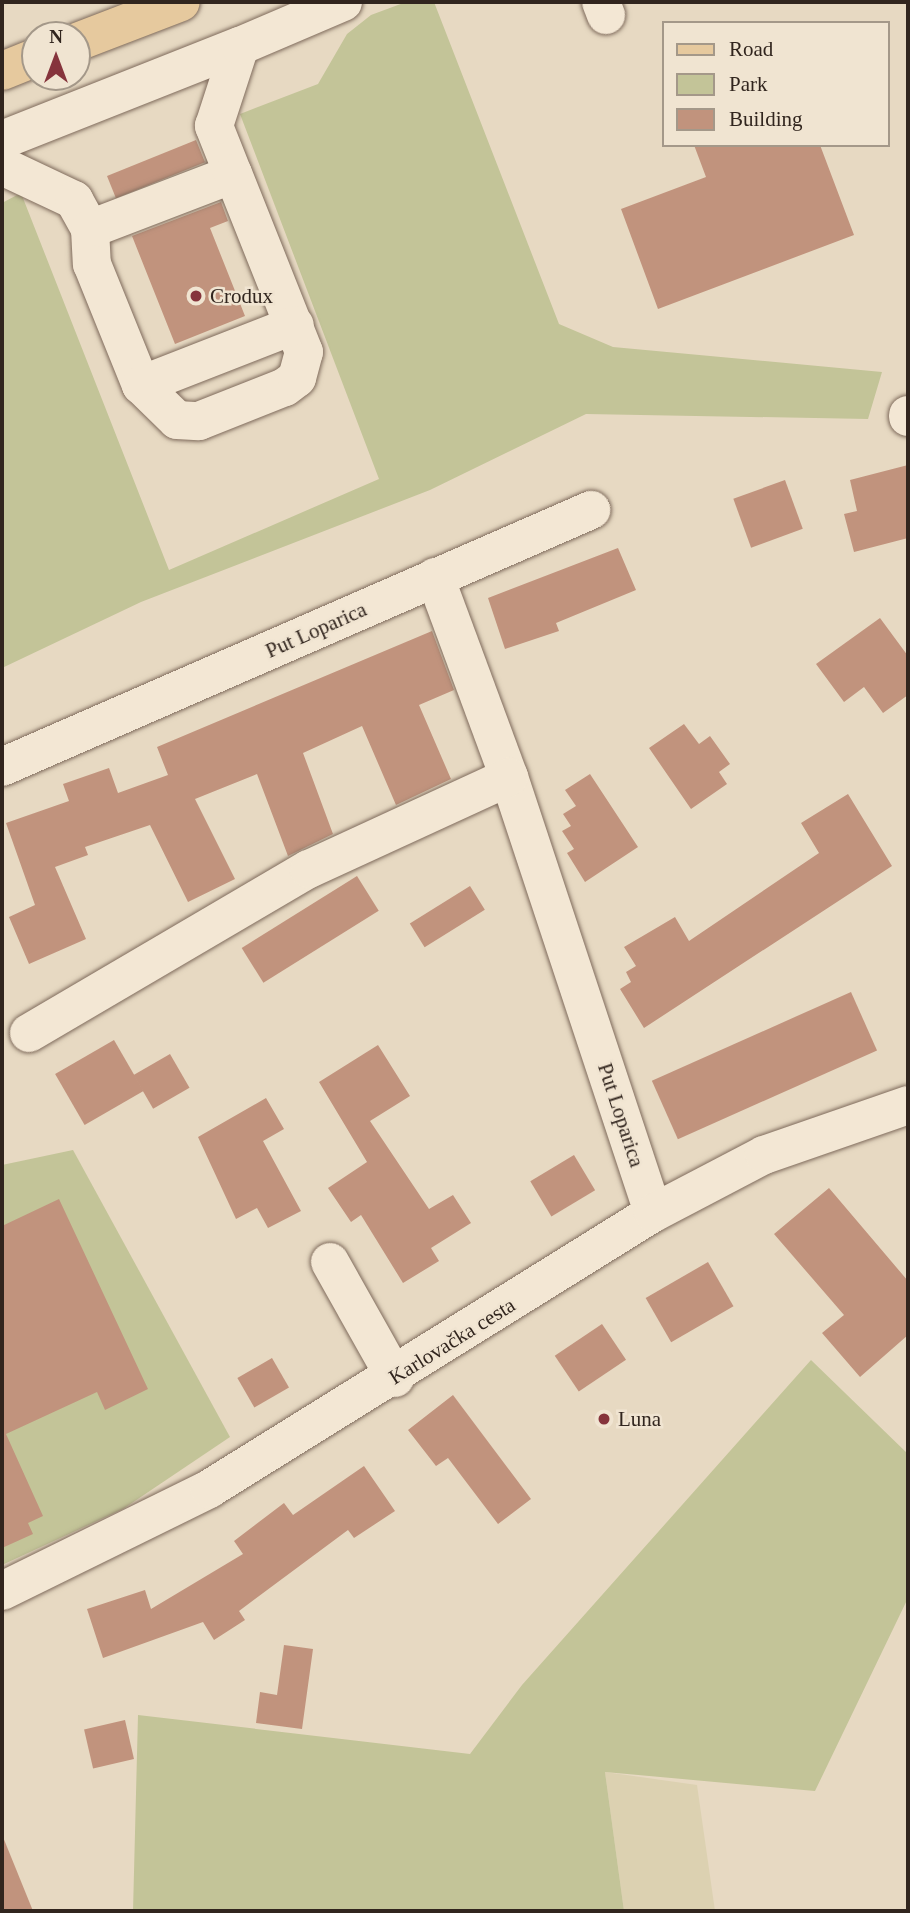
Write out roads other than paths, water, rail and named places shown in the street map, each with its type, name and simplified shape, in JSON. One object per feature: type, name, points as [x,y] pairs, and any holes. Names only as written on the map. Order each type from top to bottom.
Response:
[{"type":"main road","points":[[91,37],[181,2]]},
{"type":"main road","points":[[2,71],[21,64]]},
{"type":"street","points":[[2,140],[240,46],[343,2]]},
{"type":"street","points":[[2,166],[74,200],[90,229],[92,264],[141,385],[177,420],[199,421],[285,387],[302,365],[295,325],[214,125],[240,46]]},
{"type":"street","points":[[90,229],[233,174]]},
{"type":"street","points":[[141,385],[295,325]]},
{"type":"street","points":[[435,578],[591,510]]},
{"type":"street","name":"Put Loparica","points":[[2,767],[435,578],[509,777],[653,1213]]},
{"type":"street","points":[[29,1033],[309,869],[509,777]]},
{"type":"street","name":"Karlovačka cesta","points":[[2,1591],[209,1489],[395,1378],[653,1213],[764,1155],[908,1105]]},
{"type":"street","points":[[330,1262],[395,1378]]},
{"type":"place","name":"Crodux","points":[[196,296]]},
{"type":"place","name":"Luna","points":[[604,1419]]}]
